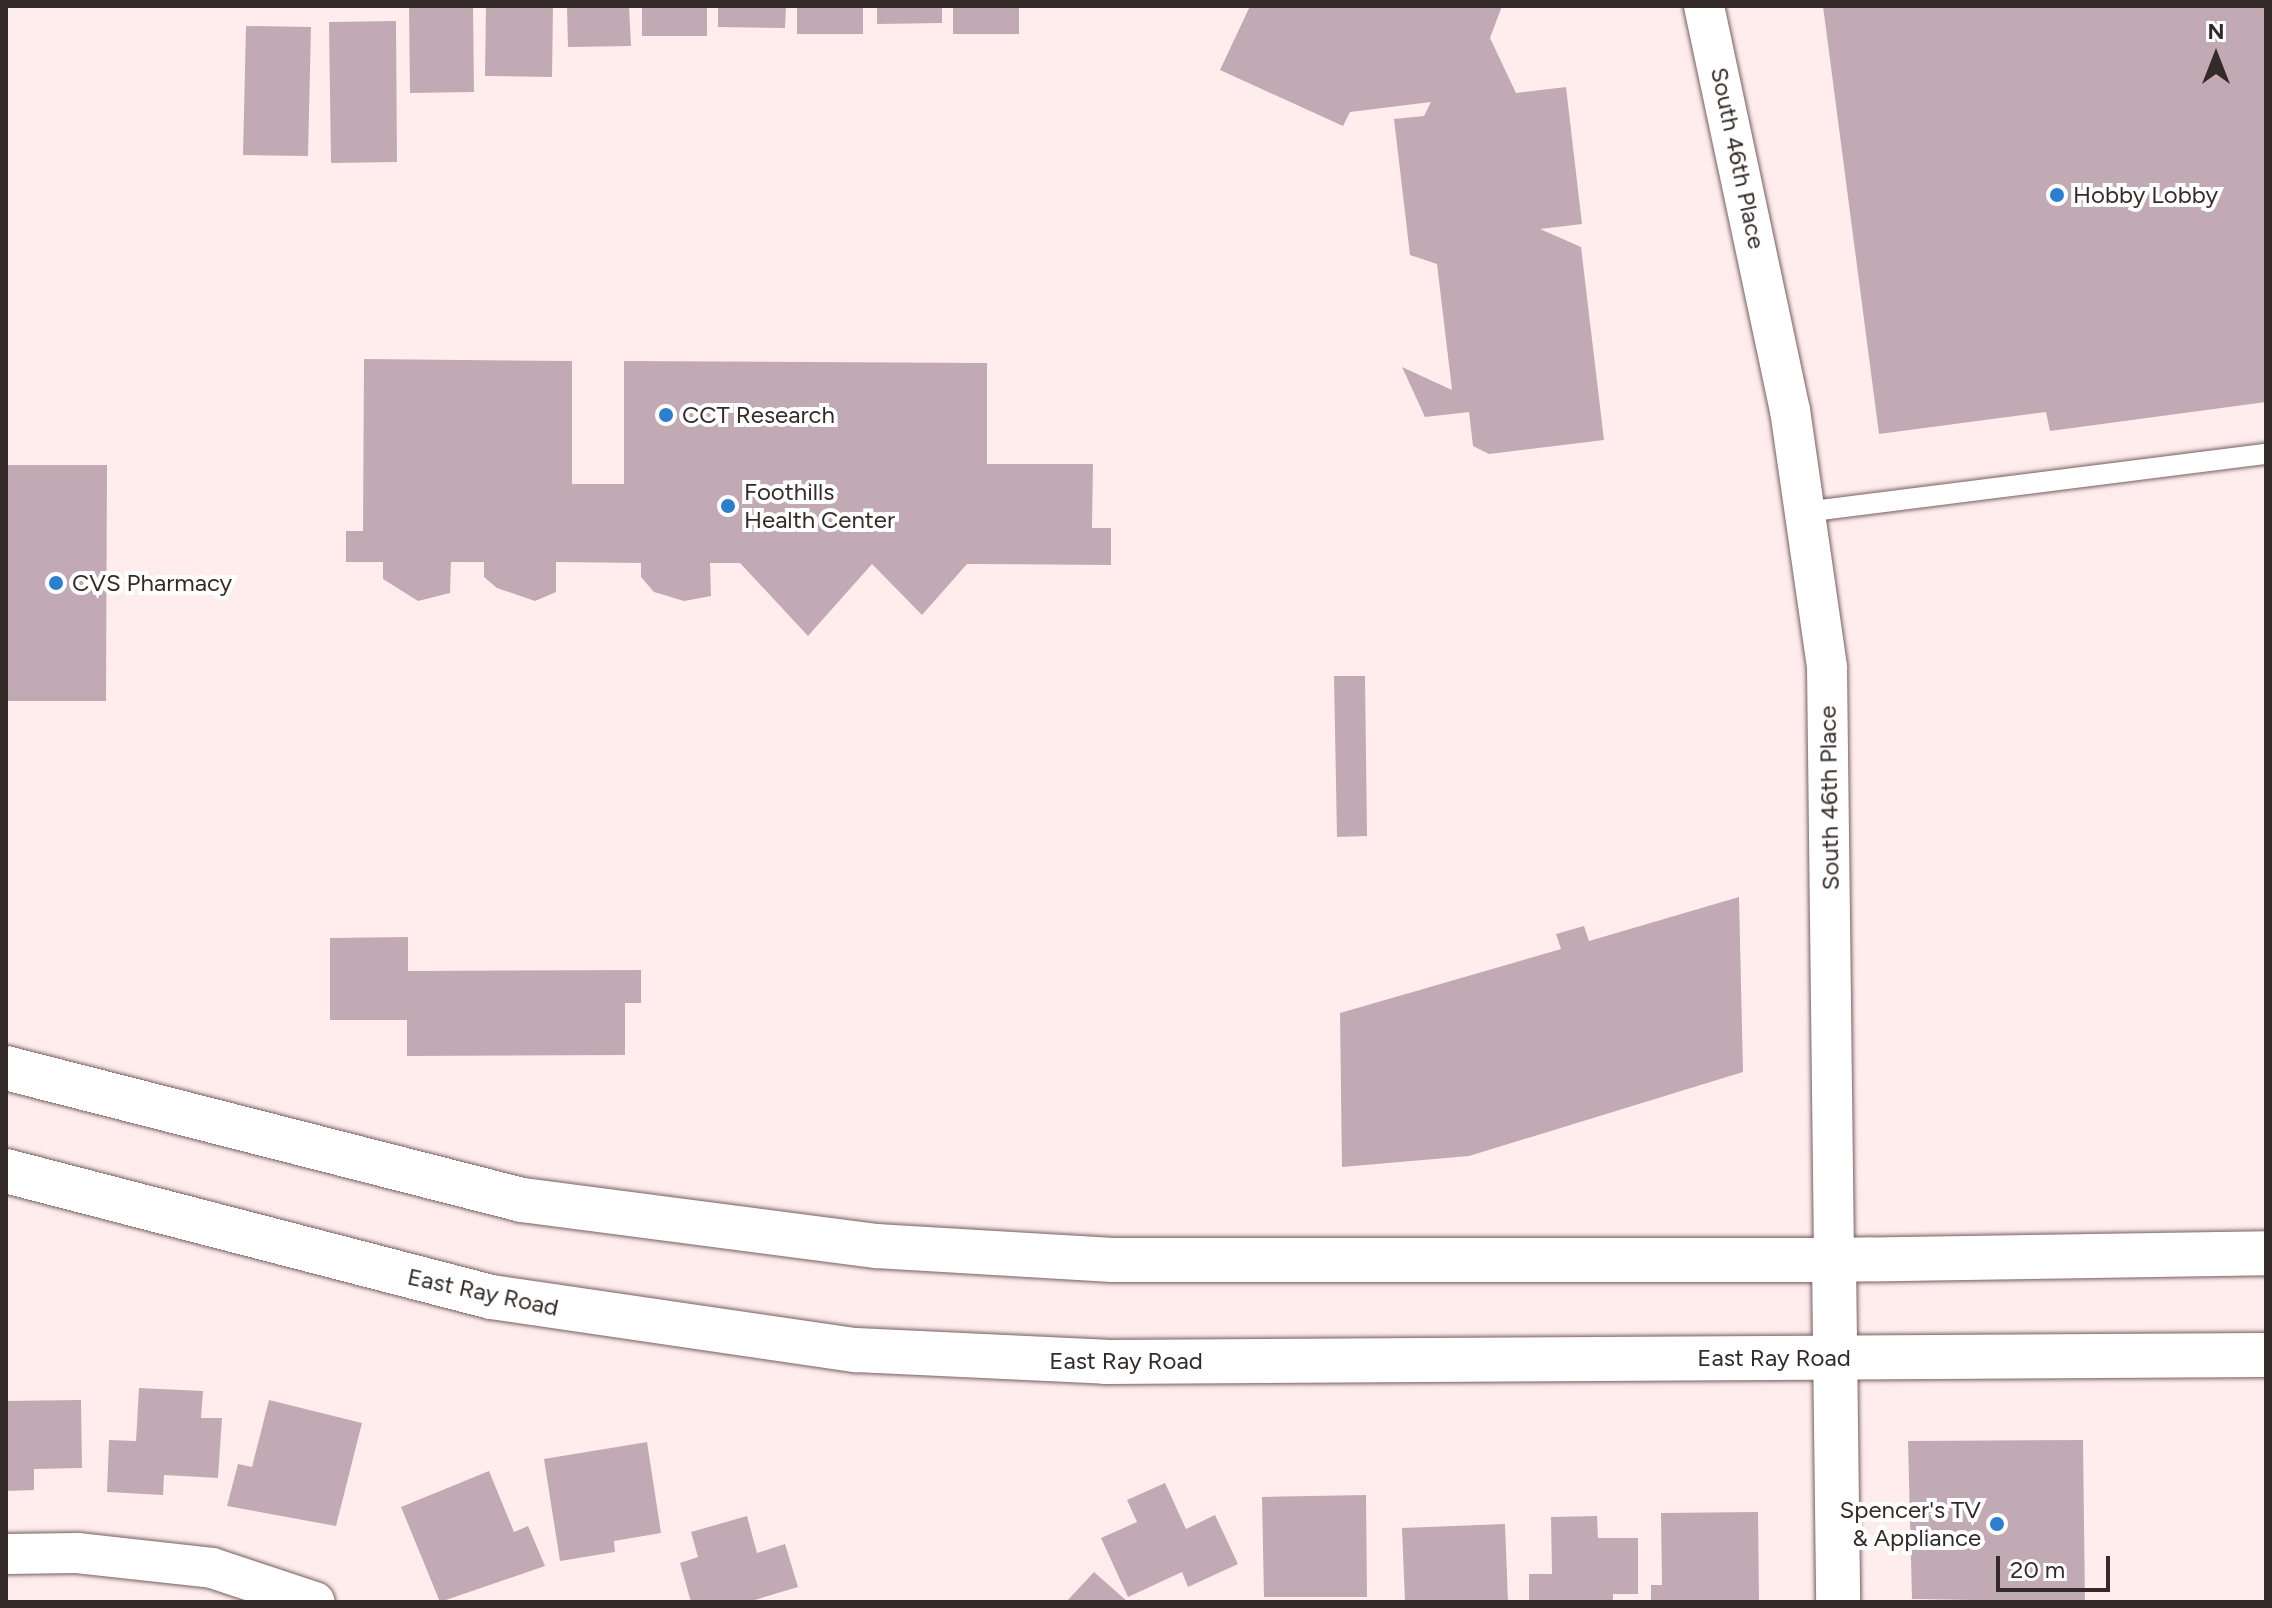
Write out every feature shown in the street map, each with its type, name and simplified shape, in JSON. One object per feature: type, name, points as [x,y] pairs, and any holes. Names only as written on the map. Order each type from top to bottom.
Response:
[{"type":"main road","points":[[6,1068],[522,1200],[876,1246],[1113,1260],[1834,1260],[2266,1253]]},
{"type":"main road","name":"East Ray Road","points":[[6,1171],[491,1297],[856,1350],[1106,1362],[2266,1355]]},
{"type":"main road","name":"South 46th Place","points":[[1834,1260],[1838,1602]]},
{"type":"street","name":"South 46th Place","points":[[1704,6],[1790,410],[1827,667],[1834,1260]]},
{"type":"street","points":[[6,1554],[77,1553],[212,1568],[315,1602]]},
{"type":"lane","points":[[1805,512],[2266,454]]},
{"type":"building","points":[[409,6],[473,6],[474,92],[410,93]]},
{"type":"building","points":[[486,6],[553,6],[552,77],[485,76]]},
{"type":"building","points":[[567,6],[629,6],[631,46],[568,47]]},
{"type":"building","points":[[642,6],[707,6],[707,36],[642,36]]},
{"type":"building","points":[[718,6],[786,6],[785,28],[718,27]]},
{"type":"building","points":[[797,6],[863,6],[863,34],[797,34]]},
{"type":"building","points":[[877,6],[942,6],[942,23],[877,24]]},
{"type":"building","points":[[953,6],[1019,6],[1019,34],[953,34]]},
{"type":"building","points":[[1250,6],[1502,6],[1490,38],[1516,93],[1566,87],[1582,224],[1540,229],[1581,247],[1604,440],[1489,454],[1473,446],[1469,412],[1425,417],[1402,367],[1452,390],[1437,264],[1410,255],[1394,119],[1424,116],[1431,102],[1350,112],[1343,126],[1220,70]]},
{"type":"building","name":"Hobby Lobby","points":[[1823,6],[2266,6],[2266,402],[2050,431],[2046,412],[1879,434]]},
{"type":"building","points":[[396,21],[397,162],[331,163],[329,22]]},
{"type":"building","points":[[246,26],[311,27],[308,156],[243,155]]},
{"type":"building","name":"Foothills Health Center","points":[[364,359],[572,361],[572,484],[624,484],[624,361],[987,363],[987,464],[1093,464],[1092,528],[1111,528],[1111,565],[967,564],[922,615],[872,564],[808,636],[740,563],[710,563],[711,596],[684,601],[654,592],[641,577],[641,563],[556,562],[556,592],[535,601],[497,588],[484,577],[484,562],[451,562],[450,593],[418,601],[383,579],[383,562],[346,562],[346,531],[363,531]]},
{"type":"building","name":"CVS Pharmacy","points":[[6,465],[107,465],[106,701],[6,701]]},
{"type":"building","points":[[1334,676],[1365,676],[1367,836],[1337,837]]},
{"type":"building","points":[[1739,897],[1743,1072],[1469,1156],[1342,1167],[1340,1013],[1561,949],[1556,934],[1584,926],[1589,941]]},
{"type":"building","points":[[408,937],[408,971],[641,970],[641,1003],[625,1003],[625,1055],[407,1056],[407,1020],[330,1020],[330,938]]},
{"type":"building","points":[[139,1388],[203,1391],[201,1418],[222,1418],[218,1478],[164,1475],[163,1495],[107,1492],[109,1440],[136,1441]]},
{"type":"building","points":[[81,1400],[82,1468],[34,1469],[34,1490],[6,1491],[6,1401]]},
{"type":"building","points":[[269,1400],[362,1423],[336,1526],[227,1506],[238,1464],[252,1467]]},
{"type":"building","points":[[2083,1440],[2085,1602],[1912,1599],[1908,1441]]},
{"type":"building","points":[[647,1442],[661,1533],[614,1541],[615,1552],[560,1561],[544,1459]]},
{"type":"building","points":[[489,1471],[514,1532],[528,1526],[545,1566],[440,1602],[401,1507]]},
{"type":"building","points":[[1165,1483],[1186,1529],[1215,1515],[1238,1564],[1188,1587],[1182,1572],[1128,1597],[1101,1538],[1137,1522],[1127,1500]]},
{"type":"building","points":[[1366,1495],[1367,1597],[1264,1597],[1262,1497]]},
{"type":"building","points":[[1758,1512],[1759,1602],[1651,1602],[1651,1585],[1662,1585],[1661,1513]]},
{"type":"building","points":[[747,1516],[757,1553],[785,1544],[798,1587],[748,1602],[691,1602],[680,1563],[698,1557],[691,1532]]},
{"type":"building","points":[[1597,1516],[1598,1538],[1638,1538],[1638,1594],[1613,1594],[1613,1602],[1529,1602],[1529,1574],[1552,1574],[1551,1517]]},
{"type":"building","points":[[1505,1524],[1508,1602],[1405,1602],[1402,1528]]},
{"type":"building","points":[[1094,1572],[1128,1602],[1066,1602]]},
{"type":"place","name":"Hobby Lobby","points":[[2057,195]]},
{"type":"place","name":"CCT Research","points":[[666,415]]},
{"type":"place","name":"Foothills Health Center","points":[[728,506]]},
{"type":"place","name":"CVS Pharmacy","points":[[56,583]]},
{"type":"place","name":"Spencer's TV & Appliance","points":[[1997,1524]]}]
